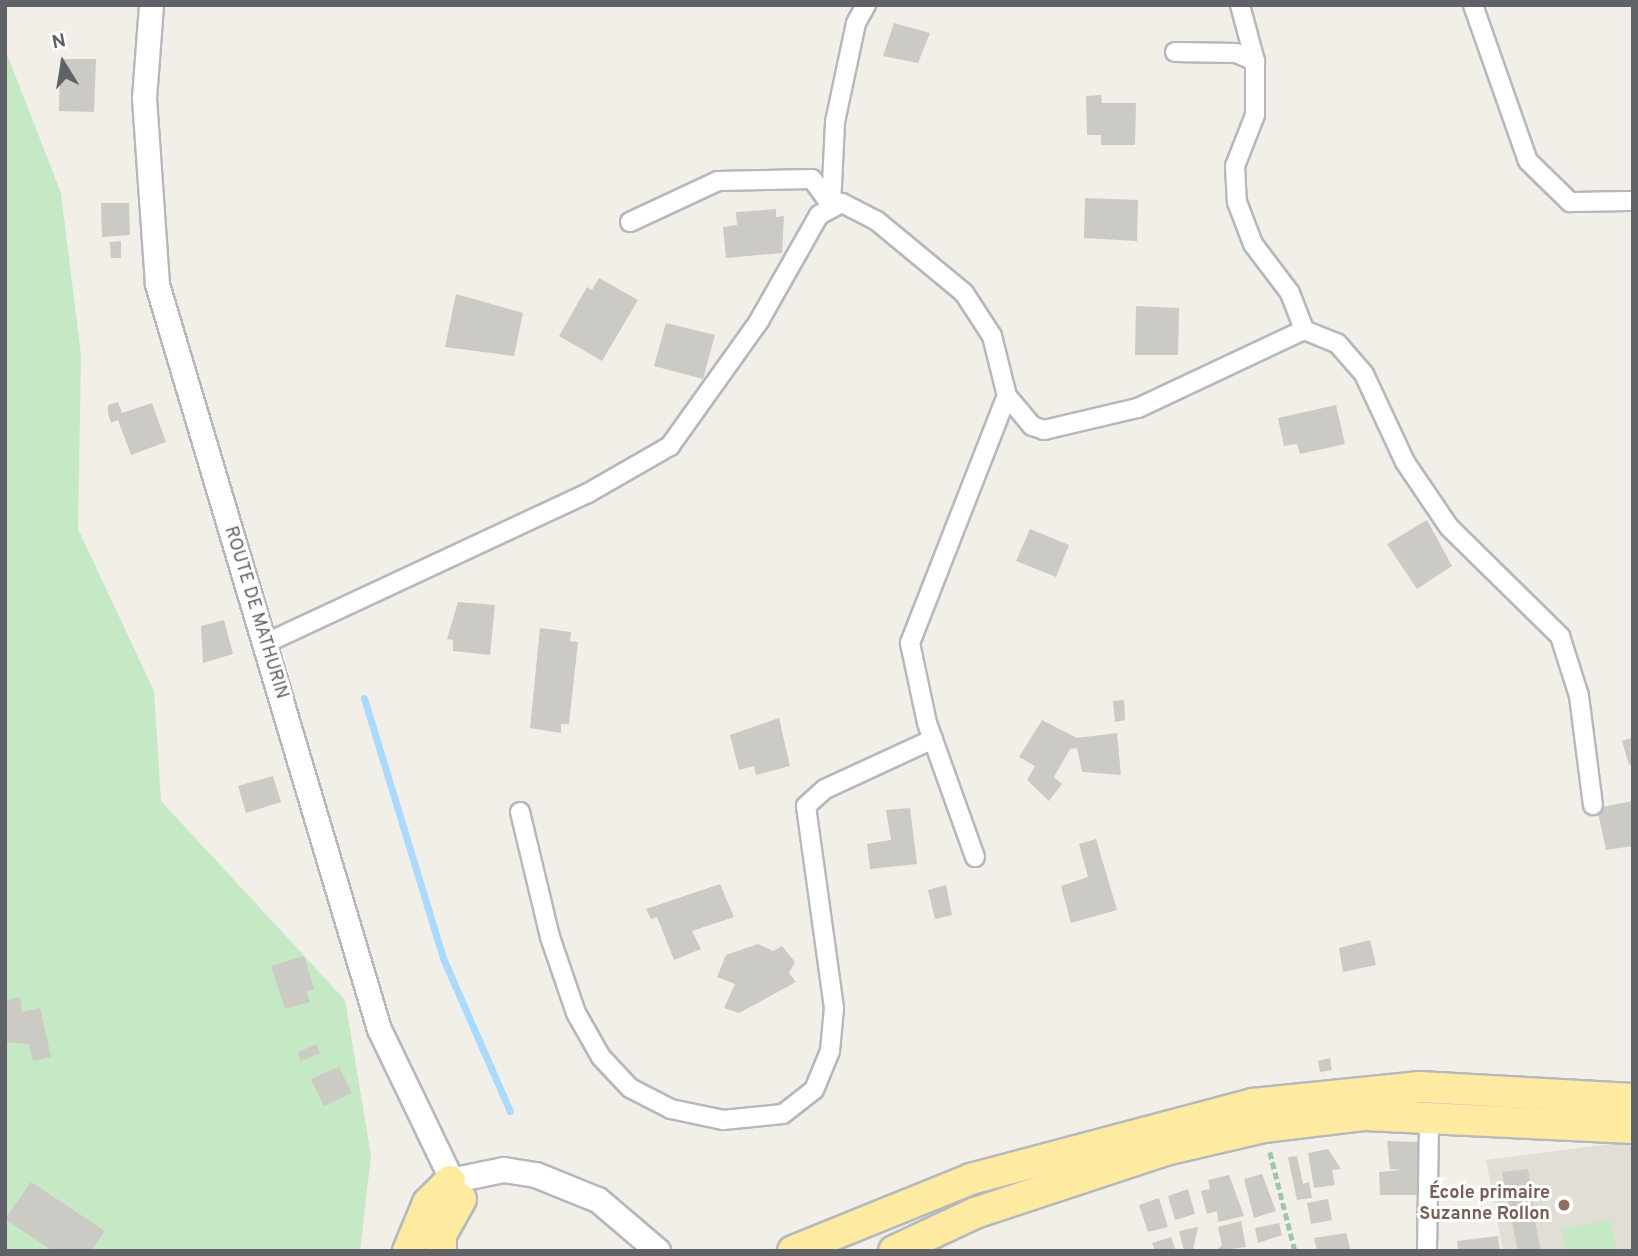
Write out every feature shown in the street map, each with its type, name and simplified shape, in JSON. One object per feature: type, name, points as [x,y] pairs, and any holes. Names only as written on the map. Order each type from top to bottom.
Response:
[{"type":"highway","points":[[793,1251],[971,1179],[1253,1104],[1420,1087],[1633,1099]]},
{"type":"highway","points":[[898,1250],[975,1213],[1128,1162],[1264,1127],[1365,1115],[1633,1128]]},
{"type":"highway","points":[[408,1251],[428,1203],[456,1190]]},
{"type":"highway","points":[[441,1251],[441,1235],[456,1190]]},
{"type":"main road","points":[[456,1190],[504,1170],[536,1175],[598,1200],[654,1247]]},
{"type":"street","name":"ROUTE DE MATHURIN","points":[[151,5],[144,98],[158,284],[379,1029],[456,1190]]},
{"type":"street","points":[[264,644],[588,493],[670,446],[831,205],[835,122],[856,23],[866,5]]},
{"type":"street","points":[[1240,5],[1255,61],[1255,116],[1235,166],[1237,202],[1253,244],[1290,293],[1304,330]]},
{"type":"street","points":[[1473,5],[1528,161],[1570,202],[1633,201]]},
{"type":"street","points":[[1175,52],[1236,53],[1255,61]]},
{"type":"street","points":[[630,222],[718,181],[812,179],[831,205],[865,213],[964,293],[992,336],[1007,396],[1032,426],[1044,430],[1091,422],[1185,390],[1304,330],[1337,342],[1364,374],[1405,462],[1449,527],[1560,636],[1578,696],[1593,805]]},
{"type":"street","points":[[975,857],[933,738],[910,643],[1007,396]]},
{"type":"street","points":[[520,812],[563,974],[601,1057],[630,1088],[671,1109],[723,1120],[783,1114],[814,1090],[830,1051],[834,1008],[804,832],[806,806],[825,789],[933,738]]},
{"type":"street","points":[[1427,1251],[1429,1118]]},
{"type":"path","points":[[1264,1127],[1295,1251]]},
{"type":"shaded area","name":"École primaire Suzanne Rollon","points":[[1633,1141],[1633,1251],[1503,1251],[1486,1160]]},
{"type":"green space","points":[[5,49],[61,193],[81,355],[78,529],[154,691],[161,801],[345,1000],[371,1156],[360,1251],[5,1251]]},
{"type":"green space","points":[[1610,1220],[1617,1251],[1566,1251],[1561,1229]]},
{"type":"building","points":[[894,23],[930,33],[918,63],[883,56]]},
{"type":"building","points":[[60,59],[96,59],[94,112],[59,111]]},
{"type":"building","points":[[1101,95],[1102,103],[1136,103],[1135,145],[1101,145],[1101,135],[1087,135],[1086,96]]},
{"type":"building","points":[[1085,198],[1138,200],[1137,241],[1084,238]]},
{"type":"building","points":[[101,203],[129,203],[130,235],[102,237]]},
{"type":"building","points":[[776,209],[776,217],[784,216],[782,253],[726,258],[723,227],[737,225],[736,212]]},
{"type":"building","points":[[121,241],[121,258],[111,258],[110,242]]},
{"type":"building","points":[[599,278],[638,300],[602,361],[559,336],[587,287],[592,290]]},
{"type":"building","points":[[456,294],[523,313],[514,356],[445,347]]},
{"type":"building","points":[[1136,306],[1179,308],[1178,355],[1135,355]]},
{"type":"building","points":[[666,323],[715,335],[703,379],[654,366]]},
{"type":"building","points":[[118,402],[122,413],[152,403],[166,442],[131,455],[118,420],[111,423],[108,413],[108,405]]},
{"type":"building","points":[[1336,405],[1345,444],[1300,454],[1297,444],[1284,446],[1278,418]]},
{"type":"building","points":[[1427,520],[1452,566],[1417,589],[1387,544]]},
{"type":"building","points":[[1030,529],[1069,545],[1056,577],[1016,561]]},
{"type":"building","points":[[458,602],[495,605],[490,655],[453,651],[453,640],[447,639]]},
{"type":"building","points":[[224,620],[233,654],[203,663],[201,626]]},
{"type":"building","points":[[540,628],[571,632],[570,641],[578,642],[569,724],[561,724],[561,733],[530,728]]},
{"type":"building","points":[[1124,700],[1125,720],[1115,722],[1113,701]]},
{"type":"building","points":[[779,718],[790,766],[756,775],[754,766],[739,770],[730,735]]},
{"type":"building","points":[[1042,720],[1077,738],[1117,733],[1121,775],[1082,772],[1077,748],[1070,749],[1054,777],[1062,784],[1049,801],[1027,780],[1035,766],[1019,757]]},
{"type":"building","points":[[1633,737],[1633,764],[1629,765],[1622,741]]},
{"type":"building","points":[[273,776],[281,802],[246,813],[238,786]]},
{"type":"building","points":[[1633,801],[1633,846],[1606,850],[1597,808]]},
{"type":"building","points":[[910,808],[917,864],[870,869],[867,844],[891,840],[886,810]]},
{"type":"building","points":[[1096,839],[1117,910],[1071,923],[1061,886],[1088,877],[1079,844]]},
{"type":"building","points":[[720,884],[734,917],[692,931],[701,949],[674,960],[657,917],[651,919],[646,909]]},
{"type":"building","points":[[946,885],[952,915],[935,919],[928,890]]},
{"type":"building","points":[[1370,940],[1376,965],[1343,972],[1339,948]]},
{"type":"building","points":[[758,944],[773,951],[782,946],[795,962],[789,973],[796,982],[739,1013],[724,1008],[735,984],[717,977],[726,955]]},
{"type":"building","points":[[304,956],[314,989],[306,991],[310,1002],[285,1009],[271,966]]},
{"type":"building","points":[[20,997],[22,1012],[40,1008],[51,1057],[33,1061],[29,1044],[5,1042],[5,1001]]},
{"type":"building","points":[[316,1044],[320,1053],[301,1061],[297,1053]]},
{"type":"building","points":[[1330,1058],[1332,1070],[1320,1072],[1318,1061]]},
{"type":"building","points":[[339,1067],[352,1093],[324,1106],[311,1079]]},
{"type":"building","points":[[1387,1141],[1419,1142],[1420,1195],[1380,1195],[1379,1172],[1403,1170],[1390,1169]]},
{"type":"building","points":[[1328,1149],[1341,1169],[1332,1170],[1335,1185],[1314,1188],[1308,1153]]},
{"type":"building","points":[[1297,1156],[1303,1184],[1309,1182],[1312,1198],[1297,1200],[1288,1157]]},
{"type":"building","points":[[1528,1169],[1541,1251],[1518,1251],[1502,1172]]},
{"type":"building","points":[[1262,1174],[1276,1211],[1254,1218],[1244,1179]]},
{"type":"building","points":[[1229,1175],[1244,1216],[1218,1222],[1217,1211],[1207,1214],[1201,1191],[1210,1189],[1208,1180]]},
{"type":"building","points":[[31,1182],[105,1231],[91,1251],[53,1251],[5,1219]]},
{"type":"building","points":[[1188,1189],[1195,1214],[1175,1220],[1168,1196]]},
{"type":"building","points":[[1159,1198],[1168,1227],[1148,1232],[1139,1205]]},
{"type":"building","points":[[1328,1199],[1332,1220],[1311,1224],[1307,1203]]},
{"type":"building","points":[[1241,1221],[1246,1247],[1216,1251],[1222,1245],[1218,1227]]},
{"type":"building","points":[[1279,1223],[1282,1235],[1258,1243],[1255,1228]]},
{"type":"building","points":[[1198,1227],[1193,1250],[1184,1251],[1179,1231]]},
{"type":"building","points":[[1346,1233],[1351,1251],[1317,1251],[1314,1238]]},
{"type":"building","points":[[1498,1236],[1500,1251],[1458,1251],[1457,1241]]},
{"type":"building","points":[[1171,1237],[1176,1251],[1155,1251],[1152,1243]]},
{"type":"waterway","points":[[364,698],[443,958],[510,1111]]},
{"type":"place","name":"École primaire Suzanne Rollon","points":[[1564,1205]]}]
